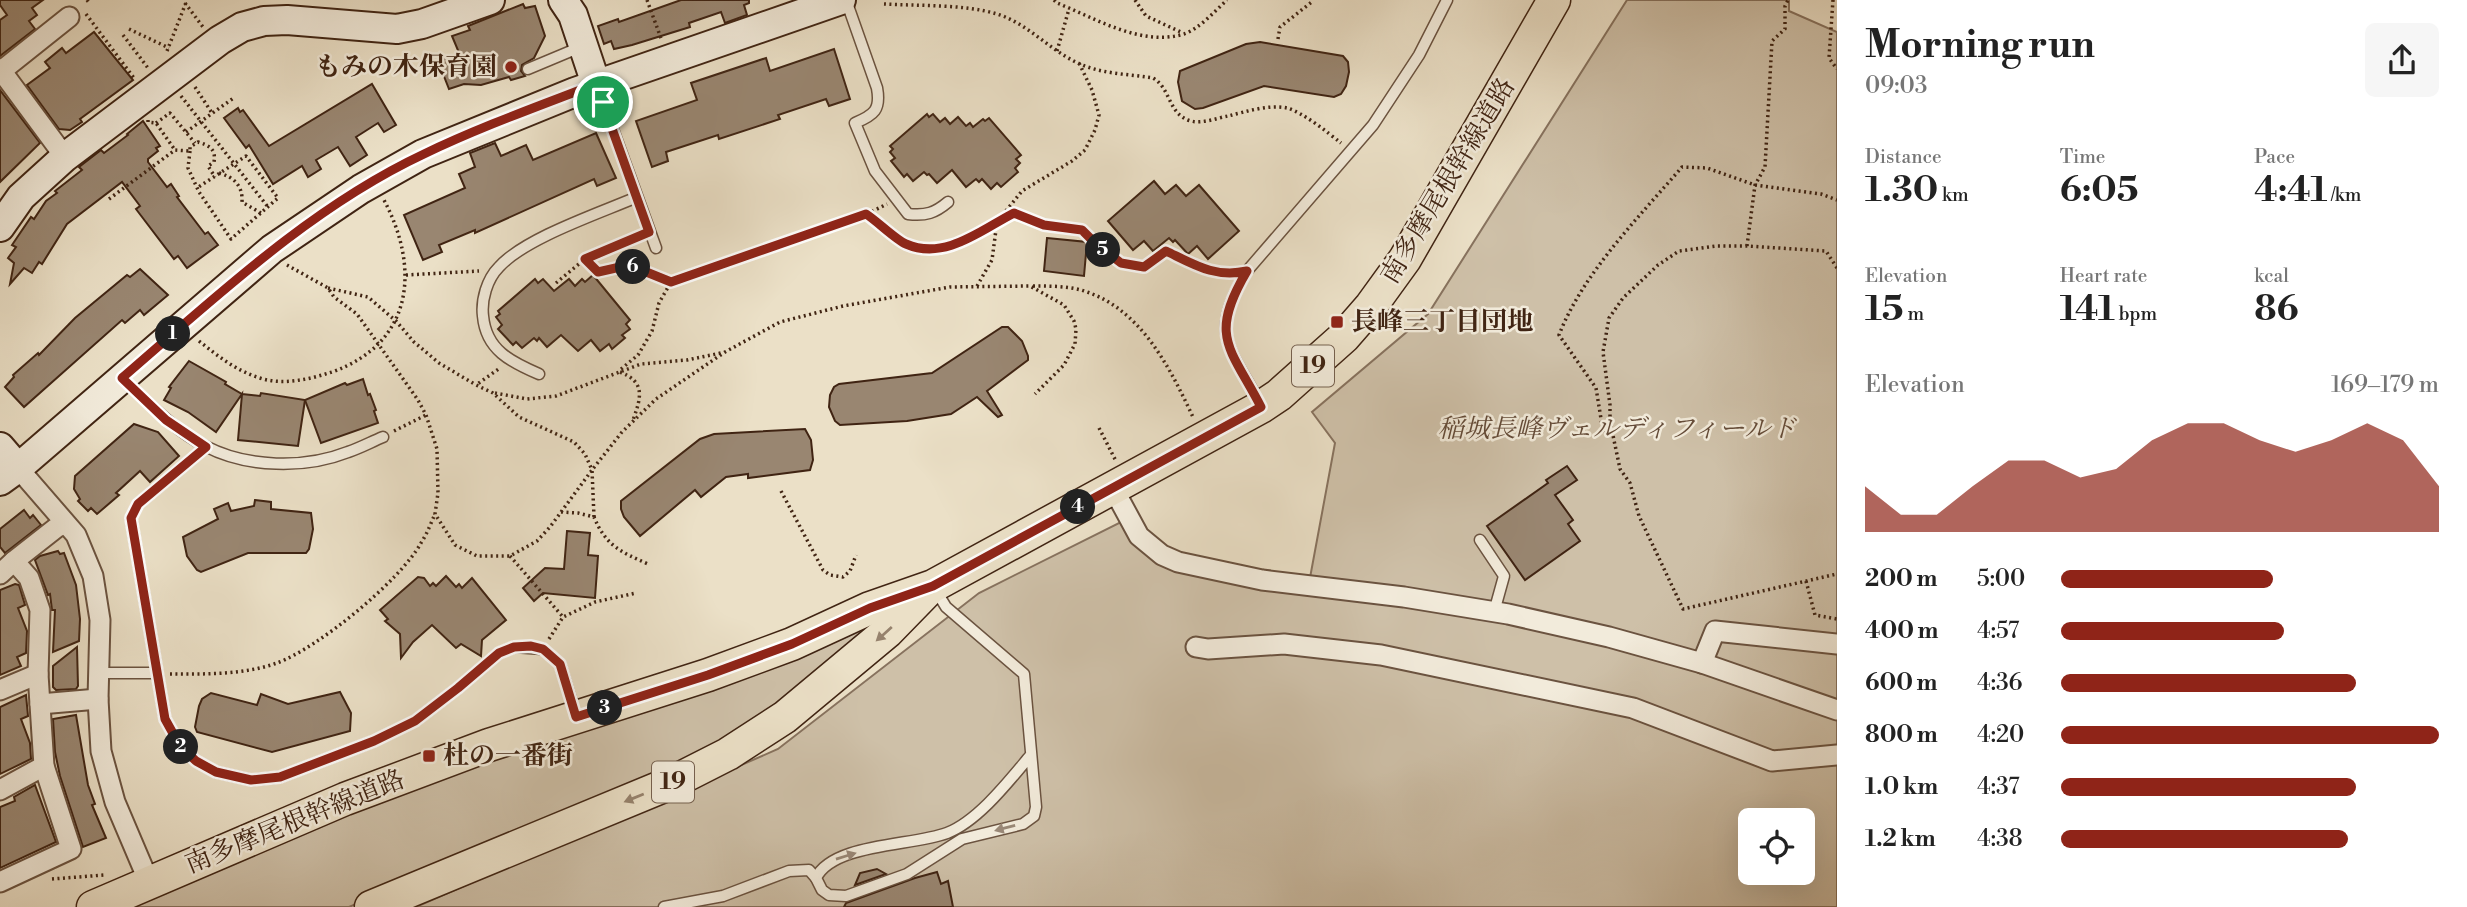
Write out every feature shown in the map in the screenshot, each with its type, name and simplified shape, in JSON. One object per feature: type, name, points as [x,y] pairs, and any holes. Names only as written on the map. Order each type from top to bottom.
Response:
[{"type":"main road","name":"南多摩尾根幹線道路","points":[[93,907],[345,799],[489,745],[708,675],[792,644],[870,608],[933,586],[1113,477],[1261,407],[1313,367],[1344,337],[1387,286],[1553,0]]},
{"type":"main road","name":"南多摩尾根幹線道路","points":[[371,907],[671,783],[729,754],[785,717],[887,632],[933,586]]},
{"type":"street","points":[[0,227],[21,197],[65,157],[220,40],[242,27],[264,21],[287,20],[397,29],[422,24],[490,0]]},
{"type":"street","points":[[564,0],[573,15],[596,84]]},
{"type":"street","points":[[9,475],[272,249],[361,189],[423,154],[596,84],[843,0]]},
{"type":"street","points":[[65,157],[0,70],[77,15]]},
{"type":"street","points":[[0,447],[9,475],[76,535],[93,576],[100,620],[98,699],[102,751],[116,802],[149,882]]},
{"type":"street","points":[[1113,477],[1139,536],[1162,555],[1178,562],[1262,580],[1404,597],[1494,612],[1609,638],[1702,663],[1837,710]]},
{"type":"street","points":[[0,882],[71,849],[44,766],[38,674],[40,610],[29,578],[7,568],[65,523]]},
{"type":"street","points":[[1702,663],[1715,631],[1837,644]]},
{"type":"street","points":[[1196,647],[1208,649],[1284,644],[1381,655],[1633,708],[1772,761],[1837,755]]},
{"type":"street","points":[[0,690],[38,674]]},
{"type":"street","points":[[40,704],[98,699]]},
{"type":"street","points":[[0,790],[44,766]]},
{"type":"lane","points":[[843,0],[879,101],[875,110],[855,123],[875,171],[908,214],[925,216],[938,211],[948,202]]},
{"type":"lane","points":[[1261,407],[1232,356],[1226,338],[1226,322],[1233,295],[1247,271],[1373,125],[1419,55],[1447,0]]},
{"type":"lane","points":[[528,69],[583,46]]},
{"type":"lane","points":[[596,84],[656,248]]},
{"type":"lane","points":[[539,374],[509,361],[488,337],[482,310],[490,281],[497,268],[533,242],[637,197]]},
{"type":"lane","points":[[122,378],[166,420],[206,447],[244,460],[289,463],[314,461],[348,453],[383,437]]},
{"type":"lane","points":[[206,447],[138,504],[131,518],[165,719],[180,746],[196,761],[216,772],[251,780],[280,777],[374,741],[415,721],[499,653],[514,647],[543,649],[560,664],[576,717]]},
{"type":"lane","points":[[1480,540],[1504,576],[1494,612]]},
{"type":"lane","points":[[664,907],[723,896],[789,871],[809,870],[828,895],[846,896],[906,874],[962,839],[1023,824],[1034,816],[1037,807],[1024,674],[946,607],[933,586]]},
{"type":"lane","points":[[100,673],[156,673]]},
{"type":"lane","points":[[816,878],[821,869],[839,858],[948,832],[986,806],[1030,756]]},
{"type":"path","points":[[647,0],[662,42]]},
{"type":"path","points":[[1054,0],[1120,29],[1151,38],[1185,34],[1227,0]]},
{"type":"path","points":[[1135,0],[1146,16],[1185,34]]},
{"type":"path","points":[[1278,38],[1280,27],[1314,0]]},
{"type":"path","points":[[1747,246],[1755,185],[1765,167],[1772,41],[1785,29],[1785,6],[1788,0]]},
{"type":"path","points":[[1832,0],[1829,58],[1837,69]]},
{"type":"path","points":[[186,2],[202,26]]},
{"type":"path","points":[[164,60],[186,2]]},
{"type":"path","points":[[884,4],[997,14],[1027,27],[1057,51],[1079,63],[1097,70],[1153,78],[1165,89],[1174,111],[1189,121],[1261,109],[1286,108],[1322,128],[1351,150]]},
{"type":"path","points":[[1057,51],[1069,8]]},
{"type":"path","points":[[77,15],[140,85]]},
{"type":"path","points":[[129,29],[169,48]]},
{"type":"path","points":[[123,35],[139,57]]},
{"type":"path","points":[[976,286],[992,260],[997,222],[1022,191],[1072,161],[1089,142],[1099,115],[1092,90],[1079,63]]},
{"type":"path","points":[[199,93],[212,113]]},
{"type":"path","points":[[181,96],[268,207]]},
{"type":"path","points":[[186,132],[235,97]]},
{"type":"path","points":[[156,123],[166,113],[170,113],[195,144]]},
{"type":"path","points":[[149,118],[148,122],[156,123],[175,150]]},
{"type":"path","points":[[197,188],[246,156],[278,198],[231,239],[197,188],[188,169],[190,147],[198,142],[212,149]]},
{"type":"path","points":[[212,149],[220,144]]},
{"type":"path","points":[[212,149],[214,162],[208,166],[217,175],[230,176],[238,185],[242,202],[261,213]]},
{"type":"path","points":[[109,200],[175,150],[190,151]]},
{"type":"path","points":[[1611,430],[1603,431],[1596,388],[1559,335],[1586,286],[1610,252],[1682,167],[1707,168],[1755,185],[1821,194],[1837,200]]},
{"type":"path","points":[[195,337],[223,360],[266,380],[304,380],[341,369],[360,359],[378,345],[396,321],[405,289],[405,258],[396,223],[383,198]]},
{"type":"path","points":[[618,372],[638,355],[652,331],[659,303],[671,282],[866,214],[898,200]]},
{"type":"path","points":[[866,214],[905,244],[927,249],[957,245],[1014,213],[1044,225],[1082,230],[1121,263],[1144,267],[1166,251],[1202,269],[1229,275],[1247,271]]},
{"type":"path","points":[[556,283],[585,259],[649,232]]},
{"type":"path","points":[[1837,268],[1826,251],[1747,246],[1716,246],[1679,251],[1658,265],[1623,298],[1609,318],[1602,352],[1611,430],[1619,469],[1630,483],[1639,516],[1684,609],[1837,574]]},
{"type":"path","points":[[585,259],[598,272],[629,265],[671,282]]},
{"type":"path","points":[[286,264],[328,288],[368,296],[439,363],[493,393],[527,399],[555,396],[649,362],[687,360],[725,352]]},
{"type":"path","points":[[406,275],[479,271]]},
{"type":"path","points":[[1030,286],[1064,305],[1076,329],[1075,344],[1064,365],[1035,394]]},
{"type":"path","points":[[435,514],[455,545],[477,556],[510,556],[537,541],[632,422],[656,399],[725,352],[780,322],[804,314],[950,287],[1030,286],[1080,290],[1115,306],[1143,332],[1162,357],[1196,422]]},
{"type":"path","points":[[156,673],[218,674],[277,663],[320,640],[395,577],[421,544],[435,514],[438,493],[437,449],[426,415],[357,314],[334,297],[328,288]]},
{"type":"path","points":[[476,385],[499,369]]},
{"type":"path","points":[[618,372],[632,378],[640,389],[640,402],[632,422]]},
{"type":"path","points":[[493,393],[519,417],[574,442],[585,454],[592,470],[594,517],[601,535],[620,552],[648,564]]},
{"type":"path","points":[[383,437],[426,415]]},
{"type":"path","points":[[1099,428],[1113,477]]},
{"type":"path","points":[[781,491],[823,570],[830,575],[843,577],[850,571],[856,555]]},
{"type":"path","points":[[561,512],[594,517]]},
{"type":"path","points":[[510,556],[563,618]]},
{"type":"path","points":[[1806,581],[1815,615],[1837,619]]},
{"type":"path","points":[[543,649],[563,618],[595,602],[636,593]]},
{"type":"path","points":[[50,879],[117,873]]},
{"type":"green space","name":"稲城長峰ヴェルディフィールド","points":[[1627,0],[1789,0],[1789,11],[1837,32],[1837,907],[416,907],[778,749],[979,593],[1121,522],[1135,544],[1307,594],[1335,443],[1312,412],[1428,314]]},
{"type":"green space","points":[[875,612],[881,626],[797,695],[681,769],[349,907],[119,907],[353,805]]},
{"type":"building","points":[[0,0],[43,0],[32,8],[37,15],[29,21],[35,29],[0,56],[0,20],[7,15],[0,5]]},
{"type":"building","points":[[681,0],[749,0],[749,3],[744,5],[747,15],[725,23],[721,12],[689,23],[690,27],[632,45],[614,49],[611,41],[604,44],[598,26],[618,19],[619,22]]},
{"type":"building","points":[[523,4],[525,8],[535,6],[545,36],[534,58],[522,65],[521,71],[525,76],[511,80],[509,77],[481,85],[464,84],[449,89],[438,61],[460,55],[452,36],[470,30],[468,26]]},
{"type":"building","points":[[94,32],[133,80],[80,119],[82,122],[70,130],[59,129],[27,85],[50,68],[45,62],[62,48],[66,53]]},
{"type":"building","points":[[1260,42],[1343,56],[1348,62],[1349,72],[1346,86],[1341,94],[1334,97],[1264,86],[1203,108],[1195,109],[1182,101],[1178,82],[1180,71],[1246,44]]},
{"type":"building","points":[[834,49],[850,99],[829,106],[826,99],[778,115],[780,119],[719,139],[718,135],[666,152],[668,161],[652,167],[636,121],[697,100],[691,83],[766,58],[770,71]]},
{"type":"building","points":[[372,84],[396,125],[384,132],[378,123],[356,137],[367,155],[350,166],[338,147],[316,160],[321,169],[308,177],[302,166],[273,184],[249,145],[246,148],[224,118],[238,108],[240,112],[243,110],[269,146]]},
{"type":"building","points":[[0,90],[40,143],[0,182]]},
{"type":"building","points":[[927,114],[929,117],[933,114],[940,122],[945,118],[950,124],[958,117],[966,126],[970,123],[973,127],[989,118],[1021,155],[1016,159],[1020,163],[1015,168],[1018,172],[1001,187],[997,183],[991,189],[982,179],[979,182],[976,179],[966,187],[952,170],[937,183],[924,172],[913,181],[907,174],[904,177],[891,161],[895,158],[890,152],[893,149],[890,146]]},
{"type":"building","points":[[143,121],[160,146],[148,162],[167,187],[171,184],[179,196],[177,197],[205,234],[208,232],[218,245],[187,268],[178,256],[174,259],[139,213],[136,209],[140,206],[122,182],[67,224],[42,264],[39,262],[32,273],[24,268],[10,284],[14,263],[8,258],[16,247],[12,245],[31,217],[34,219],[46,201],[57,193],[55,191],[82,170],[79,167],[101,150],[104,153]]},
{"type":"building","points":[[596,133],[616,178],[597,186],[594,179],[475,233],[475,230],[439,245],[442,252],[423,260],[404,215],[465,188],[459,174],[475,167],[470,153],[495,143],[501,156],[526,145],[533,160]]},
{"type":"building","points":[[1154,181],[1165,194],[1176,185],[1186,196],[1199,185],[1239,231],[1208,259],[1197,246],[1188,254],[1175,240],[1173,242],[1169,238],[1153,251],[1144,241],[1133,250],[1108,221]]},
{"type":"building","points":[[1047,238],[1087,242],[1084,276],[1044,271]]},
{"type":"building","points":[[140,269],[168,295],[144,315],[140,310],[125,323],[122,320],[24,407],[5,387],[13,375],[38,353],[39,355],[75,318],[127,275],[130,277]]},
{"type":"building","points":[[593,275],[630,320],[626,324],[630,329],[622,335],[625,338],[612,349],[609,344],[600,351],[591,340],[578,351],[561,335],[547,347],[539,338],[537,341],[534,338],[522,348],[516,342],[513,345],[498,329],[502,325],[496,317],[500,314],[498,311],[535,279],[538,283],[543,279],[554,291],[569,279],[575,286],[582,279],[585,282]]},
{"type":"building","points":[[1002,327],[1008,327],[1022,341],[1028,360],[987,391],[1002,415],[998,417],[977,397],[951,414],[907,421],[840,425],[835,421],[829,407],[830,395],[839,384],[932,373]]},
{"type":"building","points":[[189,361],[242,394],[216,432],[188,412],[164,400],[171,388],[169,387]]},
{"type":"building","points":[[363,379],[376,410],[374,411],[378,423],[321,443],[305,400],[345,383],[347,385]]},
{"type":"building","points":[[261,393],[305,400],[298,446],[238,440],[242,394],[260,396]]},
{"type":"building","points":[[134,424],[158,432],[179,456],[150,482],[140,471],[116,493],[119,495],[97,514],[91,508],[88,511],[78,501],[80,499],[74,489],[75,476]]},
{"type":"building","points":[[805,429],[811,440],[813,460],[810,470],[748,478],[748,474],[726,477],[701,497],[695,490],[640,536],[624,517],[621,501],[700,439],[714,434]]},
{"type":"building","points":[[1567,466],[1577,480],[1555,495],[1573,520],[1568,524],[1580,541],[1525,580],[1487,526],[1548,483],[1546,480]]},
{"type":"building","points":[[255,500],[271,502],[271,509],[311,513],[313,529],[306,553],[248,553],[201,572],[197,570],[187,556],[183,537],[218,519],[214,509],[228,503],[231,511],[254,506]]},
{"type":"building","points":[[24,510],[30,518],[33,515],[41,525],[5,553],[0,547],[0,529]]},
{"type":"building","points":[[567,531],[590,533],[588,555],[598,556],[595,598],[543,593],[534,601],[523,588],[545,568],[564,569]]},
{"type":"building","points":[[58,551],[60,554],[64,553],[76,585],[80,619],[79,641],[53,652],[55,610],[52,610],[50,594],[48,595],[35,560]]},
{"type":"building","points":[[446,576],[456,587],[459,584],[462,588],[472,578],[506,620],[482,640],[481,656],[461,644],[456,648],[432,625],[413,642],[401,658],[400,634],[385,621],[388,619],[380,610],[418,577],[424,578],[430,586],[433,583],[436,586]]},
{"type":"building","points":[[19,585],[25,605],[18,608],[27,631],[26,653],[17,657],[21,666],[0,675],[0,590]]},
{"type":"building","points":[[77,647],[78,686],[76,689],[56,690],[53,687],[53,666]]},
{"type":"building","points":[[340,692],[351,713],[350,731],[272,752],[197,732],[195,727],[202,699],[211,693],[257,705],[261,694],[288,704]]},
{"type":"building","points":[[26,695],[28,716],[21,719],[30,743],[31,759],[0,774],[0,707]]},
{"type":"building","points":[[76,715],[88,785],[95,804],[92,805],[106,838],[83,847],[60,776],[53,719]]},
{"type":"building","points":[[35,785],[56,842],[0,868],[0,807],[15,801],[14,797]]},
{"type":"building","points":[[877,869],[886,874],[855,885],[860,873]]},
{"type":"building","points":[[937,872],[941,884],[948,881],[953,907],[844,907],[846,903]]},
{"type":"place","name":"もみの木保育園","points":[[511,67]]},
{"type":"place","name":"長峰三丁目団地","points":[[1337,322]]},
{"type":"place","name":"杜の一番街","points":[[429,756]]},
{"type":"route","points":[[596,84],[603,102],[649,232],[585,259],[598,272],[629,265],[671,282],[866,214],[905,244],[927,249],[957,245],[1014,213],[1044,225],[1082,230],[1121,263],[1144,267],[1166,251],[1202,269],[1229,275],[1247,271],[1233,295],[1226,322],[1226,338],[1232,356],[1261,407],[933,586],[870,608],[792,644],[708,675],[576,717],[560,664],[543,649],[531,646],[514,647],[499,653],[415,721],[374,741],[280,777],[251,780],[216,772],[196,761],[180,746],[165,719],[131,518],[138,504],[206,447],[166,420],[122,378],[272,249],[361,189],[423,154],[596,84]]}]
